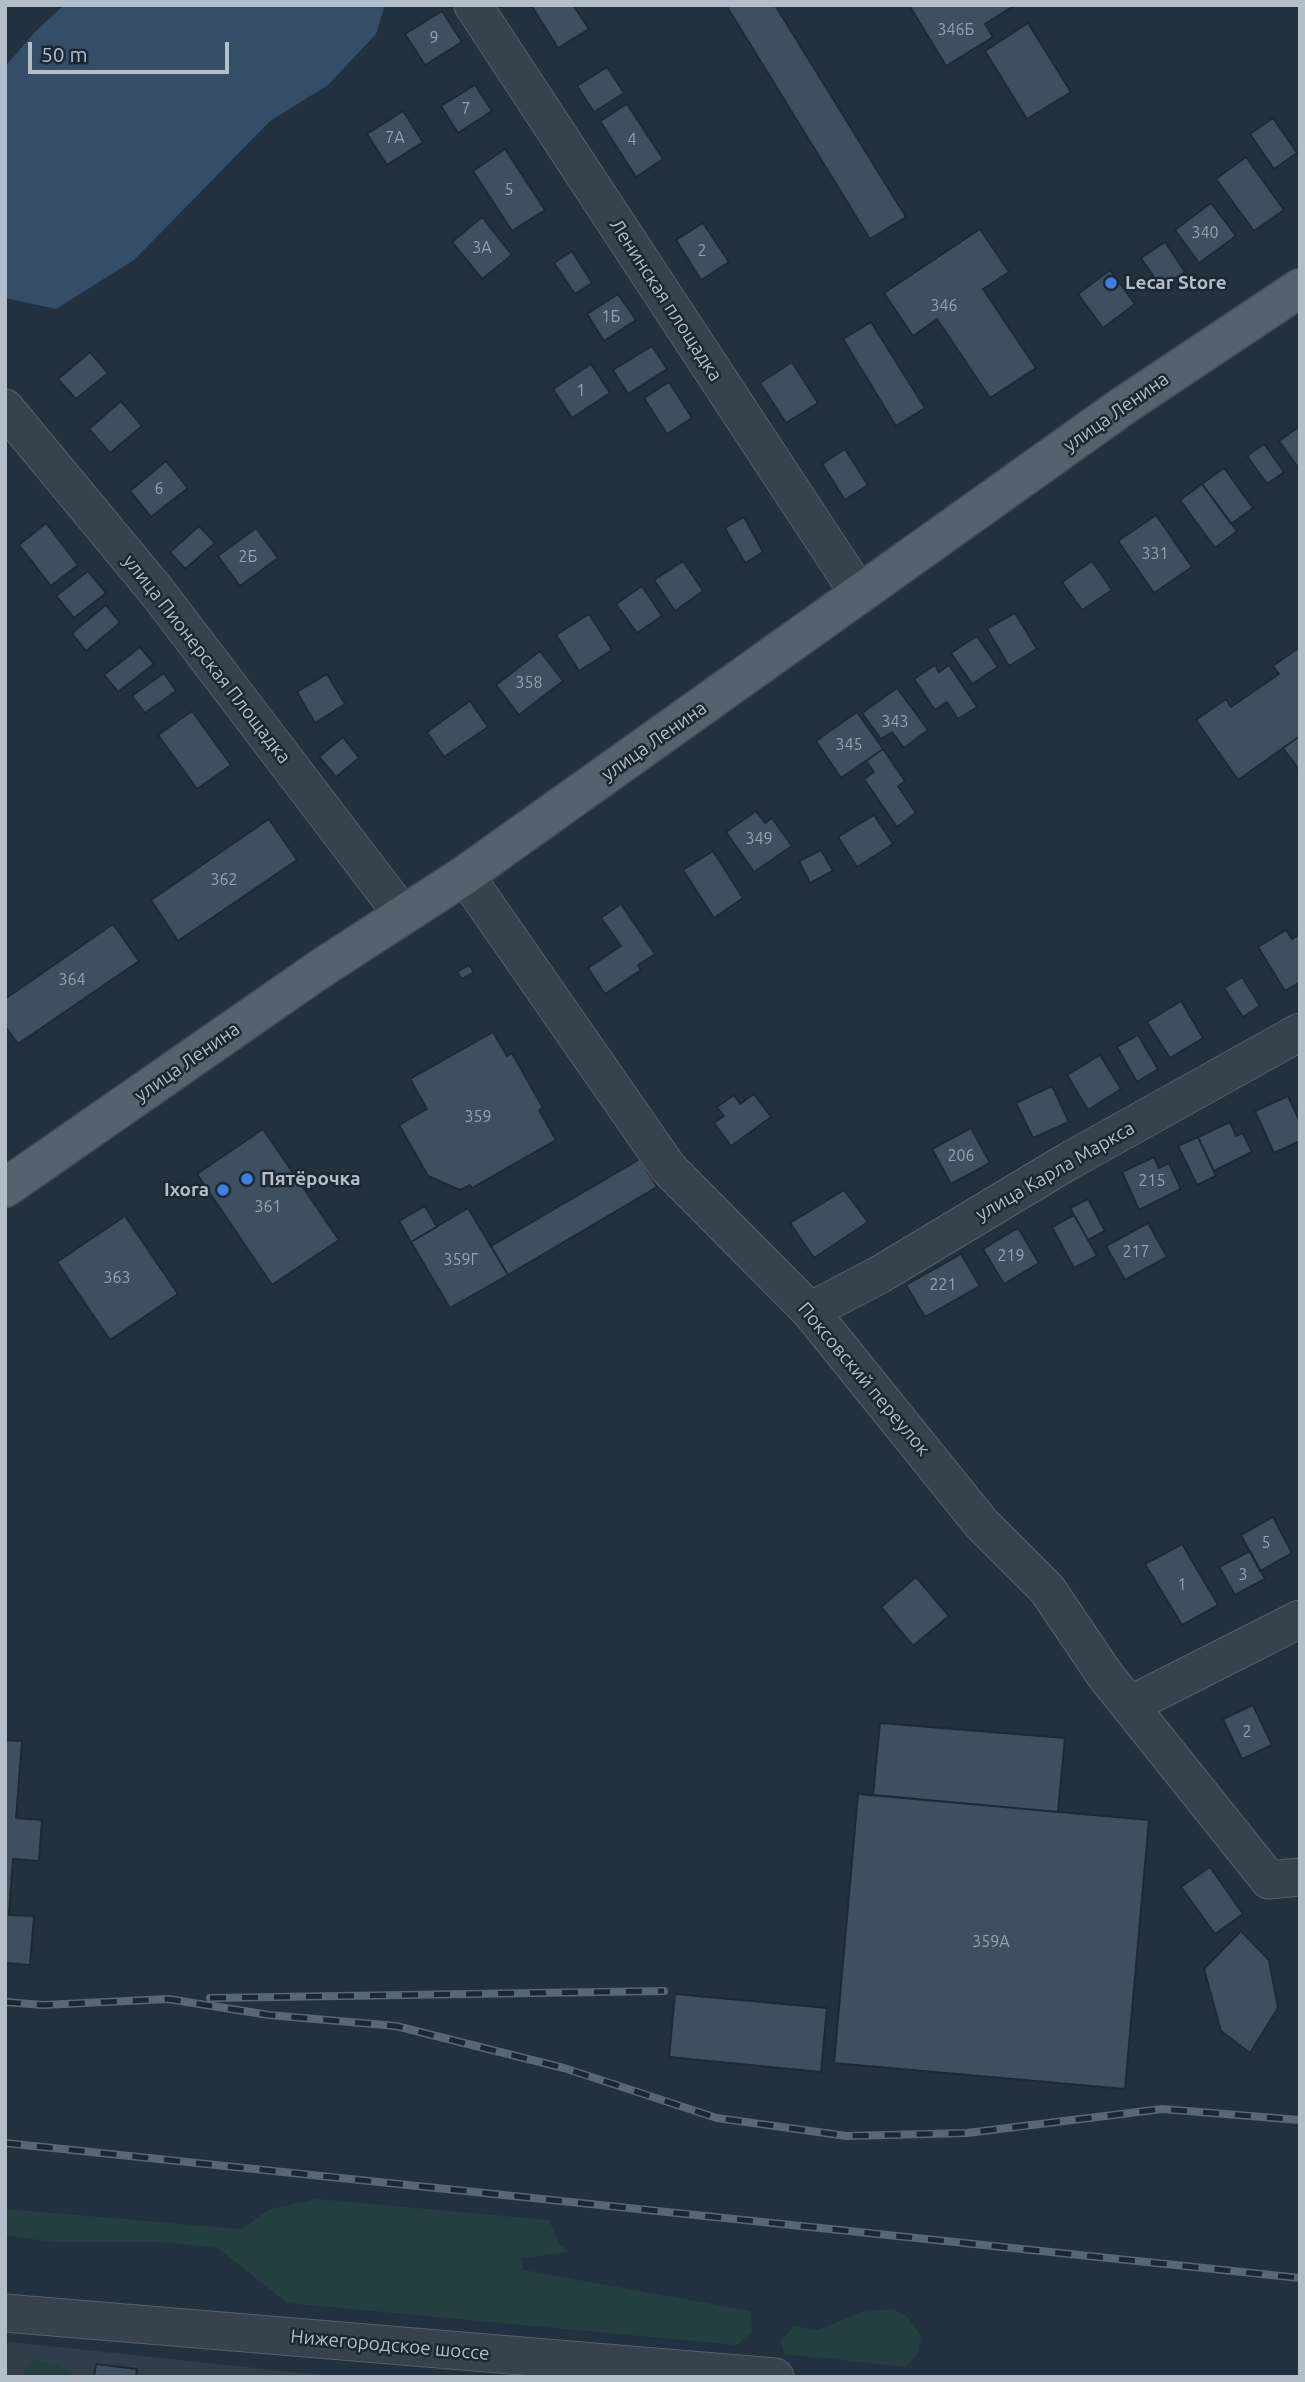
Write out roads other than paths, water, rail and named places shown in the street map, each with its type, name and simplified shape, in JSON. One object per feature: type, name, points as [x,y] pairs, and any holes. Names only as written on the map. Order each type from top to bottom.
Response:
[{"type":"main road","name":"улица Ленина","points":[[5,1188],[320,969],[465,875],[1123,406],[1300,288]]},
{"type":"street","name":"Ленинская площадка","points":[[473,5],[860,595]]},
{"type":"street","name":"улица Пионерская Площадка","points":[[5,408],[158,593],[403,915]]},
{"type":"street","name":"Поксовский переулок","points":[[465,875],[669,1169],[810,1311],[981,1523],[1047,1589],[1104,1675],[1284,1879]]},
{"type":"street","name":"улица Карла Маркса","points":[[810,1311],[879,1275],[1067,1162],[1300,1032]]},
{"type":"street","points":[[1130,1705],[1300,1619]]},
{"type":"street","name":"Нижегородское шоссе","points":[[5,2313],[775,2377]]},
{"type":"water","points":[[64,5],[385,5],[376,34],[328,85],[270,121],[134,260],[56,309],[5,298],[5,67],[35,32]]},
{"type":"railway","points":[[210,1998],[664,1991]]},
{"type":"railway","points":[[5,2002],[43,2005],[168,1999],[269,2015],[396,2026],[564,2068],[717,2118],[847,2136],[967,2133],[1162,2109],[1300,2120]]},
{"type":"railway","points":[[5,2143],[1300,2278]]},
{"type":"place","name":"Lecar Store","points":[[1111,283]]},
{"type":"place","name":"Пятёрочка","points":[[247,1179]]},
{"type":"place","name":"Ixora","points":[[223,1190]]}]
